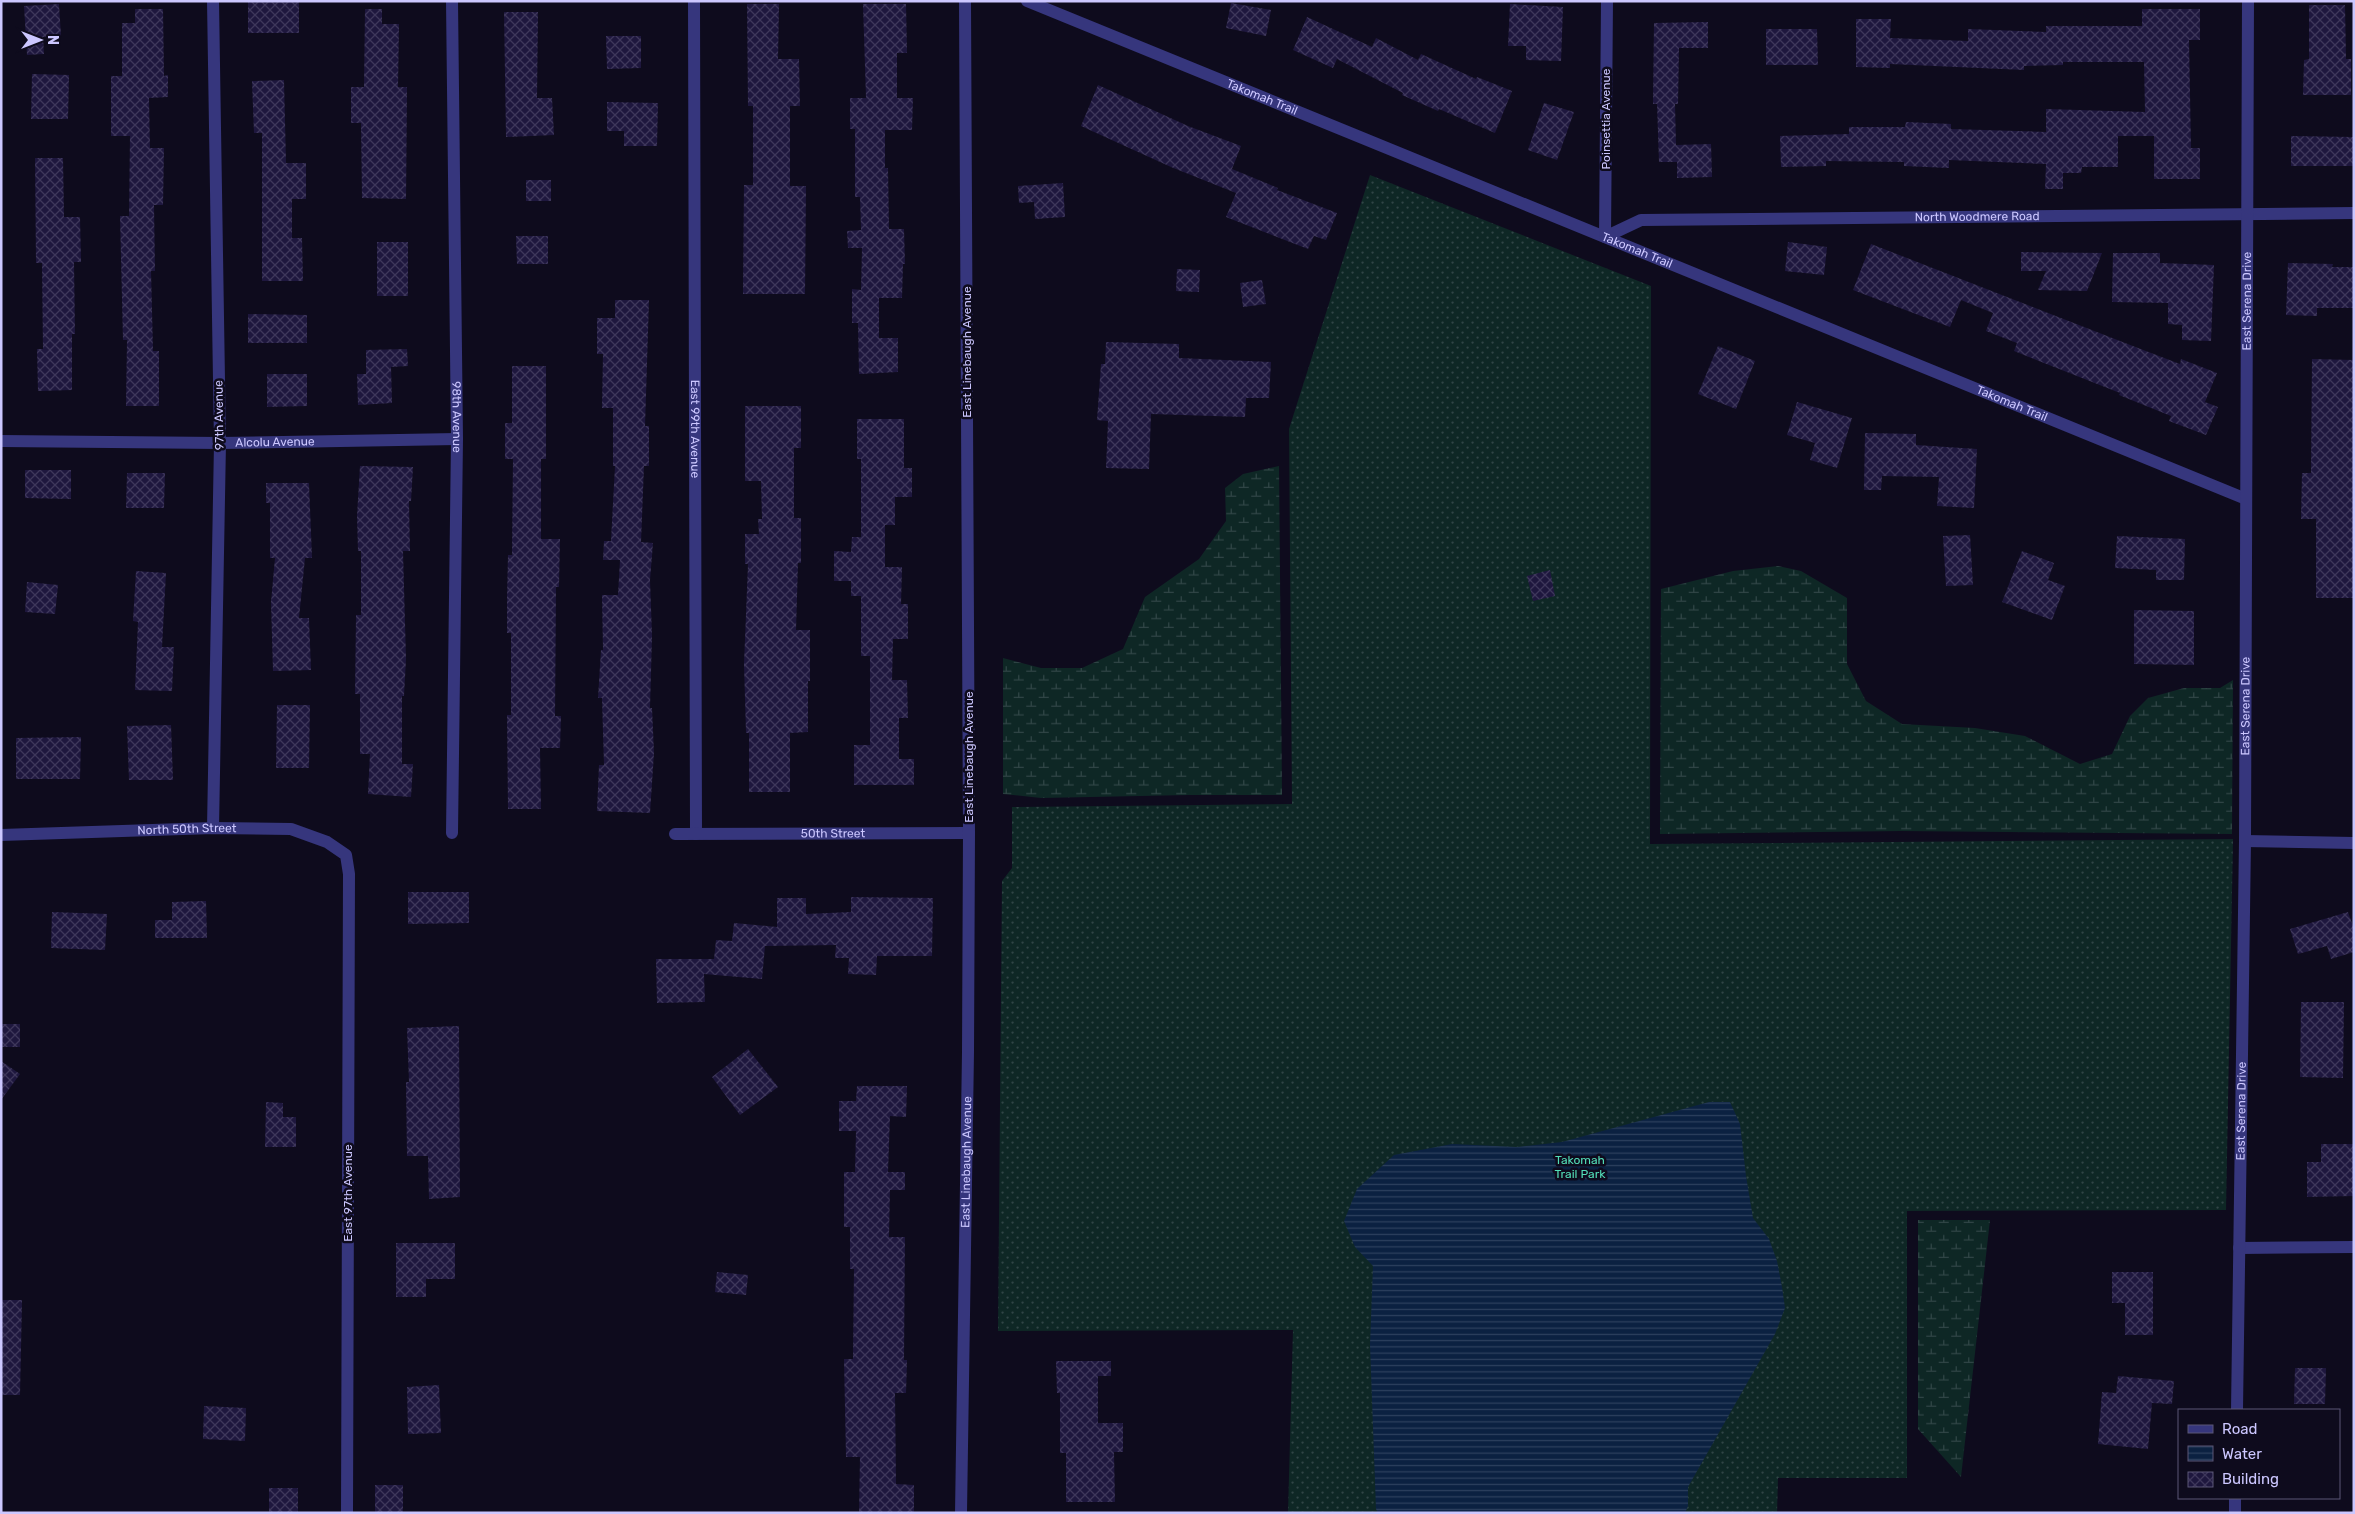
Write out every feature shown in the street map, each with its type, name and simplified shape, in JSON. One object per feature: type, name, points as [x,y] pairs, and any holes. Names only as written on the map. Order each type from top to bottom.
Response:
[{"type":"street","name":"97th Avenue","points":[[213,1],[220,443],[213,828]]},
{"type":"street","name":"98th Avenue","points":[[452,1],[457,439],[452,833]]},
{"type":"street","name":"East 99th Avenue","points":[[694,1],[696,834]]},
{"type":"street","name":"East Linebaugh Avenue","points":[[961,1513],[969,833],[965,1]]},
{"type":"street","name":"Takomah Trail","points":[[1027,1],[2246,499]]},
{"type":"street","name":"Poinsettia Avenue","points":[[1605,237],[1606,1]]},
{"type":"street","name":"East Serena Drive","points":[[2237,1409],[2245,841],[2248,1]]},
{"type":"street","name":"North Woodmere Road","points":[[1605,237],[1641,220],[2354,213]]},
{"type":"street","name":"Alcolu Avenue","points":[[1,441],[220,443],[457,439]]},
{"type":"street","name":"North 50th Street","points":[[1,835],[213,828],[291,829],[327,842],[346,855],[350,874]]},
{"type":"street","name":"50th Street","points":[[696,834],[969,833]]},
{"type":"street","points":[[675,834],[696,834]]},
{"type":"street","points":[[2245,841],[2354,843]]},
{"type":"street","name":"East 97th Avenue","points":[[347,1513],[350,874]]},
{"type":"street","points":[[2239,1248],[2354,1247]]},
{"type":"street","points":[[2235,1513],[2236,1499]]},
{"type":"green space","name":"Takomah Trail Park","points":[[1370,175],[1651,286],[1650,844],[2233,839],[2226,1210],[1907,1211],[1907,1478],[1778,1478],[1777,1513],[1288,1513],[1293,1330],[998,1331],[1002,881],[1012,868],[1012,807],[1292,804],[1289,429]]},
{"type":"green space","points":[[1279,466],[1282,795],[1041,798],[1003,794],[1003,658],[1041,668],[1082,668],[1123,649],[1145,597],[1199,559],[1226,521],[1225,488],[1243,474]]},
{"type":"green space","points":[[1778,566],[1801,571],[1847,598],[1847,664],[1866,701],[1902,724],[1975,728],[2025,736],[2080,764],[2112,754],[2130,716],[2148,698],[2184,688],[2220,688],[2233,680],[2232,834],[1901,831],[1660,834],[1661,589],[1733,571]]},
{"type":"green space","points":[[1918,1220],[1990,1220],[1961,1477],[1918,1429]]},
{"type":"water","points":[[1709,1102],[1730,1102],[1740,1124],[1753,1218],[1769,1239],[1777,1261],[1785,1308],[1775,1334],[1688,1487],[1688,1506],[1685,1513],[1378,1513],[1376,1509],[1370,1345],[1373,1266],[1355,1247],[1344,1221],[1357,1189],[1394,1155],[1452,1144],[1517,1147],[1562,1142]]},
{"type":"building","points":[[248,1],[299,1],[299,33],[248,33]]},
{"type":"building","points":[[1231,3],[1271,10],[1266,36],[1226,28]]},
{"type":"building","points":[[59,4],[61,36],[43,37],[44,54],[27,55],[24,6]]},
{"type":"building","points":[[747,4],[779,4],[778,59],[799,59],[800,106],[790,106],[790,186],[806,186],[805,294],[743,294],[744,185],[753,185],[753,106],[748,106]]},
{"type":"building","points":[[863,4],[906,4],[907,53],[897,53],[897,98],[913,98],[912,130],[885,130],[885,168],[888,168],[889,229],[904,229],[905,264],[903,264],[902,298],[879,298],[879,338],[898,338],[898,372],[859,374],[858,323],[852,323],[852,289],[861,290],[862,248],[848,248],[847,231],[861,230],[860,197],[855,197],[855,129],[850,129],[850,98],[866,98]]},
{"type":"building","points":[[1510,4],[1563,7],[1561,61],[1526,60],[1526,46],[1508,46]]},
{"type":"building","points":[[2309,5],[2345,5],[2346,59],[2351,59],[2351,95],[2303,95],[2304,60],[2309,59]]},
{"type":"building","points":[[135,9],[163,9],[164,76],[168,75],[168,97],[149,98],[150,148],[164,148],[163,205],[154,205],[155,271],[151,271],[153,351],[159,351],[159,406],[126,406],[127,340],[123,340],[120,216],[129,216],[130,136],[111,136],[111,76],[122,76],[122,23],[135,23]]},
{"type":"building","points":[[365,9],[382,9],[382,24],[399,24],[398,87],[407,87],[406,199],[362,198],[361,123],[351,123],[351,87],[364,87]]},
{"type":"building","points":[[2142,9],[2200,9],[2200,40],[2189,40],[2191,148],[2200,148],[2200,179],[2154,179],[2154,136],[2118,136],[2118,167],[2082,167],[2081,173],[2063,173],[2063,189],[2045,189],[2046,164],[1949,160],[1949,168],[1904,166],[1904,162],[1826,161],[1826,166],[1781,167],[1780,136],[1849,134],[1849,127],[1905,127],[1906,122],[1951,124],[1951,129],[2046,132],[2046,109],[2145,112],[2144,62],[2063,62],[2063,65],[2024,66],[2024,70],[1890,64],[1890,68],[1856,67],[1856,19],[1891,19],[1890,38],[1968,41],[1968,29],[2046,32],[2046,26],[2142,26]]},
{"type":"building","points":[[504,12],[538,12],[537,98],[552,98],[554,135],[506,137]]},
{"type":"building","points":[[1307,17],[1372,47],[1376,38],[1418,60],[1421,54],[1476,79],[1477,77],[1512,91],[1495,133],[1402,95],[1403,93],[1337,59],[1333,68],[1293,50]]},
{"type":"building","points":[[1708,22],[1708,48],[1679,48],[1678,104],[1675,104],[1676,145],[1711,144],[1712,177],[1677,178],[1677,162],[1659,162],[1657,104],[1653,104],[1654,23]]},
{"type":"building","points":[[1766,29],[1817,29],[1818,65],[1766,65]]},
{"type":"building","points":[[606,36],[641,36],[641,68],[607,69]]},
{"type":"building","points":[[32,74],[69,75],[68,119],[31,119]]},
{"type":"building","points":[[284,80],[286,163],[306,163],[306,199],[292,199],[292,238],[302,238],[303,281],[262,281],[262,133],[254,133],[252,81]]},
{"type":"building","points":[[1098,85],[1188,126],[1241,146],[1232,169],[1278,188],[1277,190],[1337,213],[1326,240],[1314,236],[1308,249],[1226,217],[1236,193],[1171,167],[1081,126]]},
{"type":"building","points":[[607,102],[658,103],[657,146],[624,146],[624,131],[607,131]]},
{"type":"building","points":[[1544,103],[1574,112],[1557,160],[1528,150]]},
{"type":"building","points":[[2291,136],[2354,137],[2354,166],[2291,166]]},
{"type":"building","points":[[35,158],[63,158],[64,217],[80,217],[81,262],[74,262],[75,334],[72,334],[72,390],[38,391],[37,349],[43,349],[42,263],[36,263]]},
{"type":"building","points":[[526,180],[551,180],[551,201],[526,201]]},
{"type":"building","points":[[1063,183],[1065,217],[1035,219],[1034,202],[1019,203],[1018,186]]},
{"type":"building","points":[[516,236],[548,236],[548,264],[517,264]]},
{"type":"building","points":[[377,242],[408,242],[408,296],[377,296]]},
{"type":"building","points":[[1788,242],[1827,247],[1824,275],[1785,271]]},
{"type":"building","points":[[1871,244],[2180,364],[2181,359],[2217,373],[2205,402],[2218,407],[2206,435],[2169,421],[2171,416],[2119,395],[2120,393],[2014,351],[2017,343],[1986,331],[1993,313],[1961,300],[1950,327],[1853,290]]},
{"type":"building","points":[[2021,252],[2102,253],[2087,291],[2038,290],[2046,271],[2021,271]]},
{"type":"building","points":[[2113,253],[2160,253],[2160,263],[2214,265],[2211,341],[2182,340],[2182,325],[2168,324],[2168,303],[2112,302]]},
{"type":"building","points":[[2288,263],[2333,264],[2332,267],[2354,267],[2354,308],[2317,308],[2317,316],[2286,315]]},
{"type":"building","points":[[1177,269],[1200,270],[1199,292],[1176,291]]},
{"type":"building","points":[[1262,280],[1266,304],[1243,307],[1240,283]]},
{"type":"building","points":[[615,300],[649,300],[645,426],[649,426],[649,466],[644,466],[641,542],[653,543],[650,580],[652,636],[650,708],[652,708],[654,753],[650,813],[597,811],[599,765],[604,765],[602,698],[598,698],[601,650],[603,650],[602,595],[618,595],[620,560],[603,560],[604,541],[611,541],[615,466],[613,466],[613,408],[602,408],[603,354],[597,354],[597,318],[615,318]]},
{"type":"building","points":[[248,314],[307,315],[307,343],[248,343]]},
{"type":"building","points":[[1106,342],[1179,344],[1179,358],[1271,362],[1269,398],[1246,398],[1245,417],[1151,414],[1149,469],[1106,468],[1108,421],[1097,420],[1101,364],[1105,364]]},
{"type":"building","points":[[1718,346],[1755,361],[1736,409],[1698,394]]},
{"type":"building","points":[[407,349],[408,366],[391,367],[392,403],[358,405],[357,374],[366,374],[366,350]]},
{"type":"building","points":[[2312,359],[2354,360],[2354,598],[2316,598],[2316,519],[2301,519],[2302,473],[2311,473]]},
{"type":"building","points":[[512,366],[546,366],[546,459],[541,459],[541,539],[560,539],[559,587],[556,587],[555,716],[561,716],[560,748],[540,748],[541,809],[508,809],[507,715],[511,715],[511,633],[507,633],[507,598],[508,555],[512,555],[513,459],[505,459],[505,423],[512,423]]},
{"type":"building","points":[[267,374],[307,374],[307,406],[267,407]]},
{"type":"building","points":[[1797,402],[1852,418],[1837,468],[1810,460],[1815,443],[1787,435]]},
{"type":"building","points":[[745,406],[801,406],[801,448],[794,448],[794,518],[801,518],[801,563],[798,563],[796,630],[810,630],[810,681],[808,681],[808,732],[790,733],[790,792],[749,792],[749,733],[746,733],[744,664],[748,564],[745,564],[745,534],[759,534],[758,519],[762,519],[761,481],[745,481]]},
{"type":"building","points":[[857,419],[904,419],[904,468],[912,468],[912,497],[895,497],[895,525],[885,525],[885,567],[902,567],[901,604],[908,604],[908,639],[893,639],[892,680],[907,680],[908,718],[899,718],[899,759],[914,759],[914,785],[854,785],[854,745],[870,745],[870,656],[861,656],[861,596],[851,596],[851,581],[834,581],[834,551],[851,552],[852,537],[861,537],[861,459],[857,459]]},
{"type":"building","points":[[1865,433],[1916,434],[1916,445],[1977,449],[1974,508],[1937,506],[1939,477],[1882,476],[1881,490],[1864,490]]},
{"type":"building","points":[[360,466],[413,467],[411,501],[409,501],[410,551],[403,551],[406,659],[404,696],[402,696],[402,764],[413,764],[411,797],[368,794],[370,754],[360,754],[360,694],[355,694],[356,615],[361,615],[361,551],[358,551],[357,516]]},
{"type":"building","points":[[25,470],[71,470],[71,499],[25,498]]},
{"type":"building","points":[[127,473],[165,473],[164,508],[126,508]]},
{"type":"building","points":[[266,483],[309,483],[312,558],[305,558],[299,618],[309,618],[311,670],[273,671],[271,602],[275,558],[270,558],[270,503],[266,503]]},
{"type":"building","points":[[1970,535],[1973,585],[1946,586],[1943,536]]},
{"type":"building","points":[[2117,536],[2185,539],[2184,580],[2156,580],[2156,570],[2115,568]]},
{"type":"building","points":[[2022,551],[2054,563],[2048,580],[2065,586],[2052,620],[2002,602]]},
{"type":"building","points":[[1550,570],[1555,596],[1533,601],[1527,576]]},
{"type":"building","points":[[136,571],[166,573],[162,647],[174,647],[172,691],[135,690],[138,622],[133,621]]},
{"type":"building","points":[[27,582],[58,585],[55,614],[25,612]]},
{"type":"building","points":[[2134,610],[2194,611],[2194,665],[2134,664]]},
{"type":"building","points":[[277,705],[310,705],[309,768],[276,768]]},
{"type":"building","points":[[171,725],[173,780],[129,780],[127,726]]},
{"type":"building","points":[[81,737],[80,779],[16,779],[16,738]]},
{"type":"building","points":[[408,892],[469,892],[469,923],[408,924]]},
{"type":"building","points":[[851,897],[933,898],[932,956],[877,956],[876,975],[848,974],[849,958],[835,958],[836,945],[765,946],[762,979],[704,974],[705,1002],[657,1003],[656,959],[714,959],[716,940],[732,941],[734,923],[777,927],[777,898],[806,898],[806,914],[851,912]]},
{"type":"building","points":[[206,901],[207,938],[155,938],[155,920],[172,920],[172,902]]},
{"type":"building","points":[[52,912],[107,914],[105,950],[51,948]]},
{"type":"building","points":[[2348,912],[2354,929],[2354,952],[2331,959],[2327,946],[2298,954],[2290,929]]},
{"type":"building","points":[[2301,1002],[2344,1002],[2343,1078],[2300,1077]]},
{"type":"building","points":[[1,1024],[20,1024],[20,1047],[1,1047]]},
{"type":"building","points":[[459,1026],[460,1197],[429,1199],[428,1156],[407,1156],[406,1082],[409,1082],[407,1028]]},
{"type":"building","points":[[748,1049],[778,1087],[740,1115],[712,1077]]},
{"type":"building","points":[[1,1061],[20,1074],[1,1100]]},
{"type":"building","points":[[857,1086],[907,1086],[906,1117],[890,1116],[888,1172],[905,1172],[905,1190],[890,1190],[889,1237],[905,1237],[904,1360],[907,1360],[906,1393],[895,1393],[896,1484],[914,1485],[914,1513],[859,1513],[860,1457],[846,1457],[844,1359],[853,1359],[854,1269],[850,1269],[850,1227],[844,1227],[844,1172],[855,1172],[856,1131],[839,1131],[839,1101],[856,1101]]},
{"type":"building","points":[[266,1102],[283,1103],[283,1117],[296,1117],[296,1147],[265,1147]]},
{"type":"building","points":[[2321,1144],[2354,1144],[2354,1196],[2307,1197],[2307,1162],[2321,1162]]},
{"type":"building","points":[[396,1243],[455,1243],[455,1279],[426,1279],[426,1297],[396,1297]]},
{"type":"building","points":[[717,1272],[748,1275],[746,1295],[715,1292]]},
{"type":"building","points":[[2112,1272],[2153,1272],[2153,1335],[2125,1335],[2125,1303],[2112,1303]]},
{"type":"building","points":[[1,1300],[22,1300],[20,1395],[1,1395]]},
{"type":"building","points":[[1056,1361],[1111,1361],[1111,1376],[1098,1376],[1098,1423],[1123,1423],[1123,1452],[1114,1452],[1115,1502],[1066,1502],[1066,1453],[1060,1453],[1060,1393],[1057,1393]]},
{"type":"building","points":[[2295,1368],[2326,1368],[2325,1404],[2294,1404]]},
{"type":"building","points":[[2118,1376],[2174,1381],[2172,1404],[2152,1403],[2148,1449],[2098,1444],[2102,1392],[2116,1393]]},
{"type":"building","points":[[439,1385],[441,1433],[408,1434],[407,1387]]},
{"type":"building","points":[[204,1406],[246,1408],[245,1441],[203,1439]]},
{"type":"building","points":[[375,1485],[403,1485],[403,1513],[375,1513]]},
{"type":"building","points":[[269,1488],[298,1488],[298,1513],[269,1513]]}]
